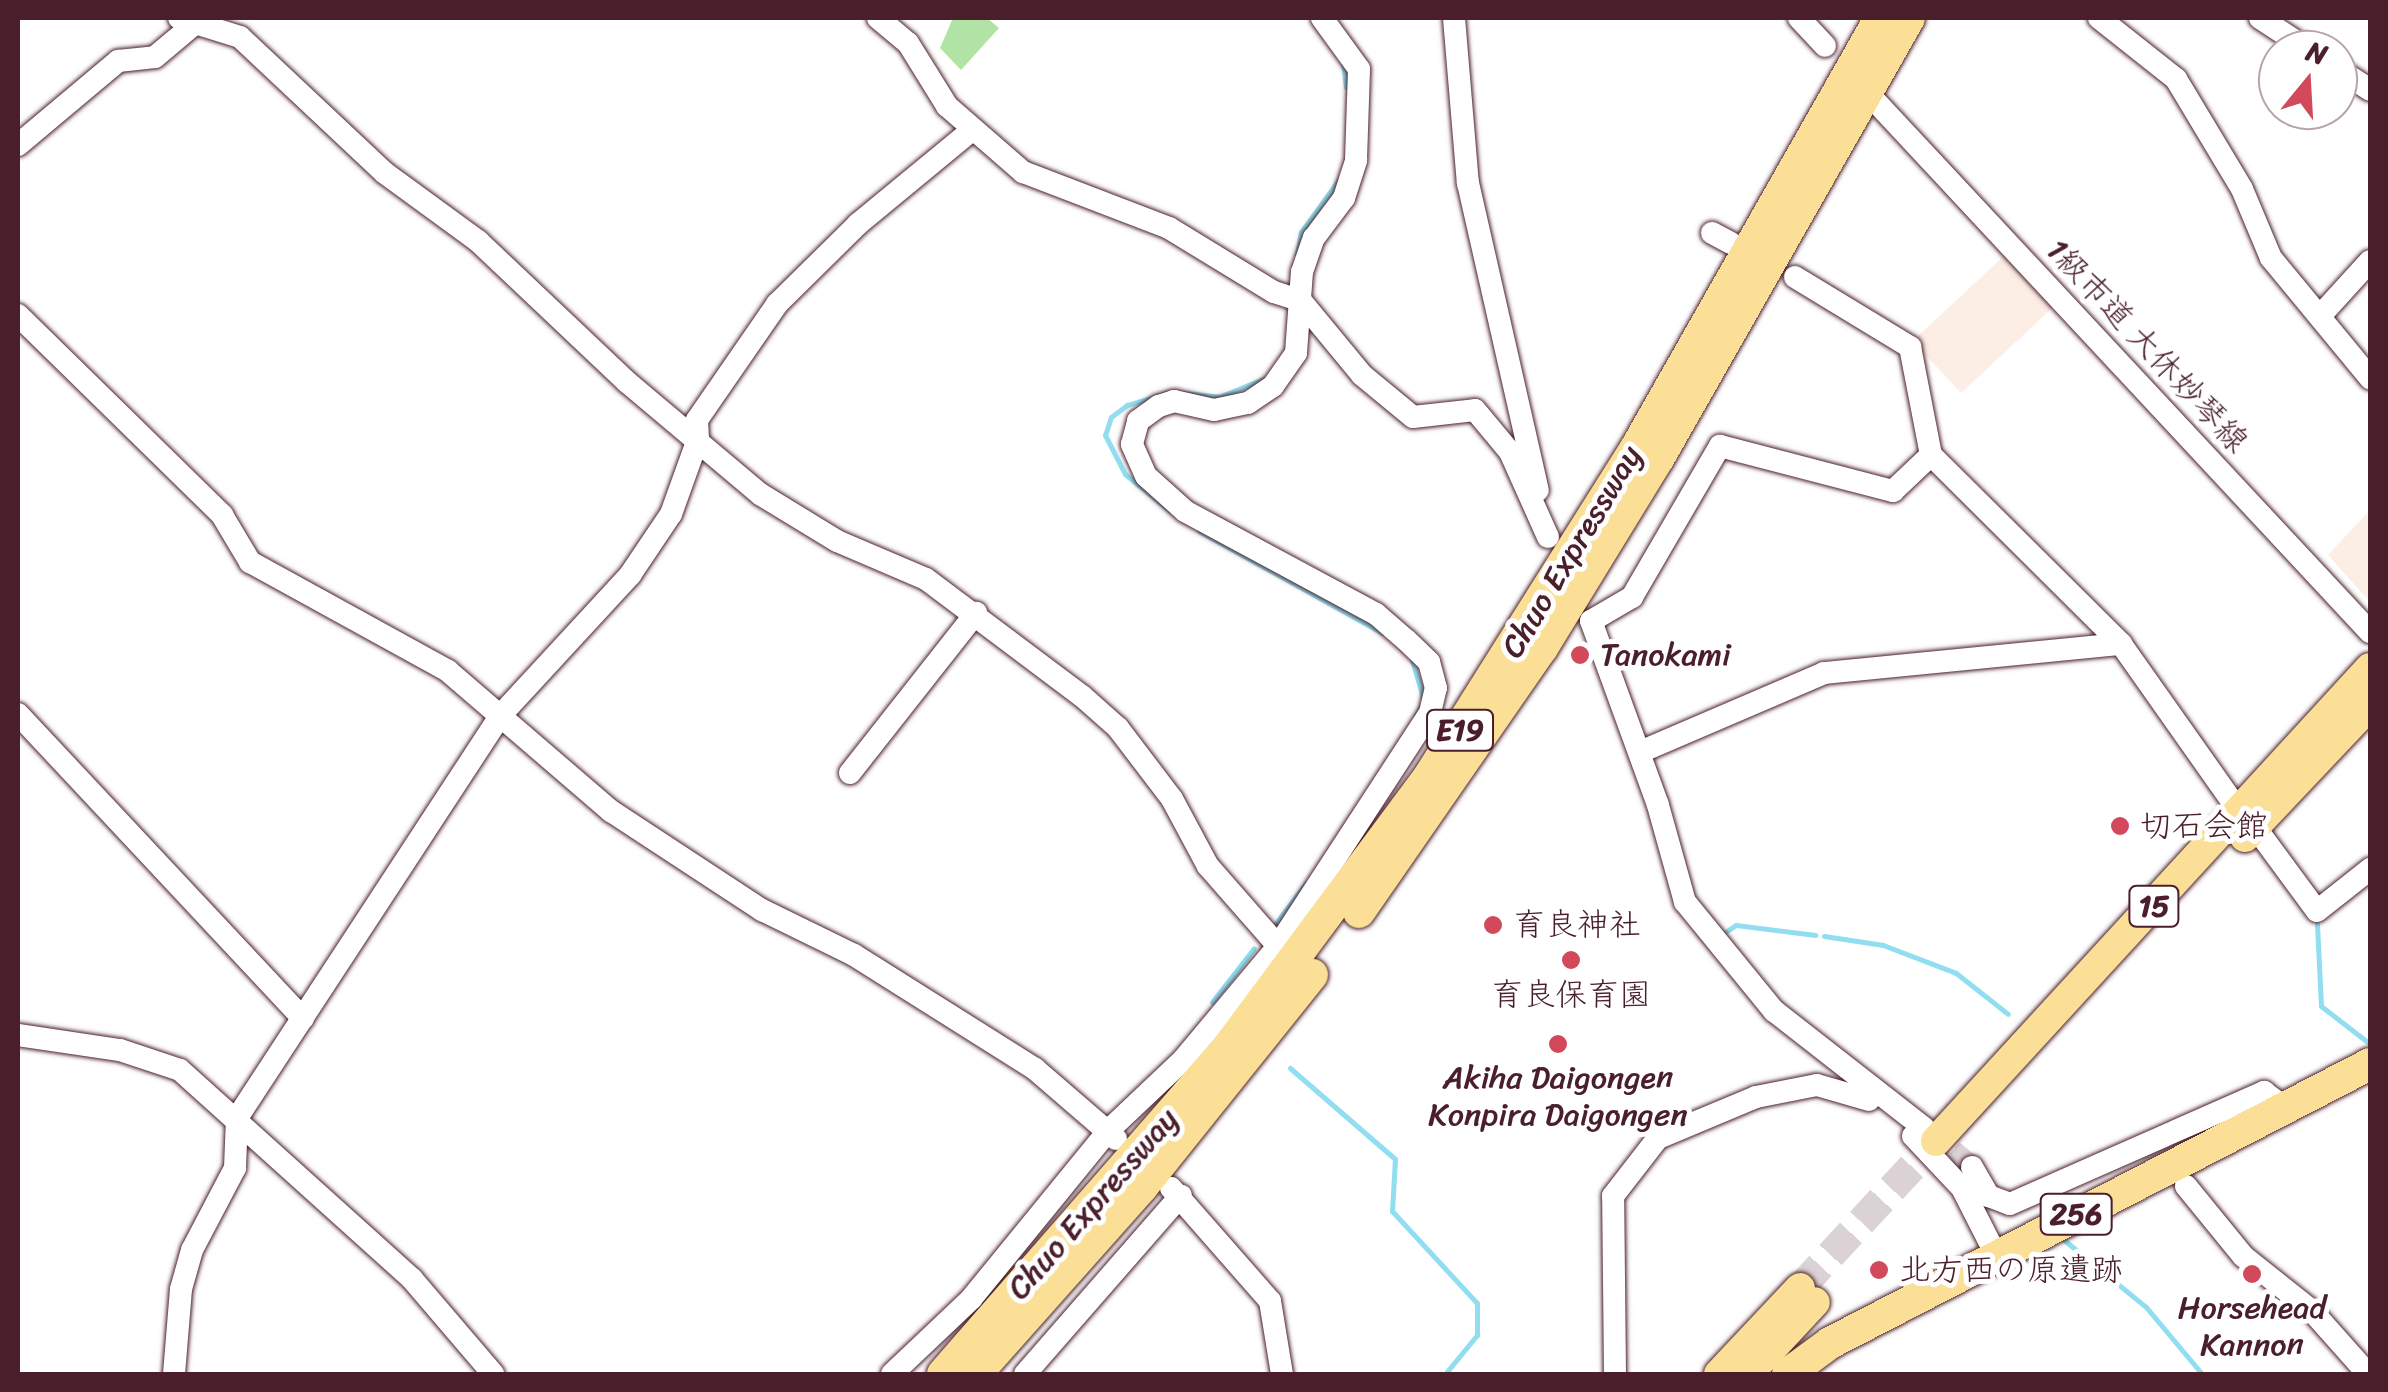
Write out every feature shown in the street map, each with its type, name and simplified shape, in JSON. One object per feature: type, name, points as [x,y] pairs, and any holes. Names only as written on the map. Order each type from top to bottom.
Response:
[{"type":"highway","name":"Chuo Expressway","points":[[943,1374],[1229,1046],[1430,775],[1636,448],[1880,18]]},
{"type":"highway","name":"Chuo Expressway","points":[[976,1374],[1203,1114],[1449,789],[1658,459],[1909,18]]},
{"type":"highway","name":"256","points":[[1788,1374],[1830,1343],[2370,1064]]},
{"type":"main road","name":"15","points":[[1946,1148],[2248,820],[2370,668]]},
{"type":"main road","name":"15","points":[[2248,820],[2370,705]]},
{"type":"main road","points":[[1718,1374],[1808,1295],[1748,1374]]},
{"type":"street","points":[[878,18],[908,43],[946,106],[1023,172],[1168,228],[1274,292],[1301,300],[1362,375],[1413,417],[1474,410],[1510,452],[1548,537],[1468,183],[1454,18]]},
{"type":"street","points":[[892,1374],[971,1299],[1116,1138],[1278,946],[1430,713],[1436,688],[1429,662],[1376,614],[1185,511],[1136,461],[1131,432],[1159,406],[1233,408],[1274,386],[1296,353],[1301,300],[1314,238],[1344,198],[1356,160],[1358,68],[1322,18]]},
{"type":"street","points":[[1799,18],[1825,46]]},
{"type":"street","points":[[2098,18],[2176,78],[2242,189],[2271,258],[2370,378]]},
{"type":"street","points":[[18,145],[118,60],[155,57],[186,21],[247,27],[385,173],[478,241],[627,382],[800,521],[910,570],[976,613],[1118,728],[1172,799],[1208,866],[1278,946]]},
{"type":"street","name":"1級市道 大休妙琴線","points":[[1877,104],[2370,632]]},
{"type":"street","points":[[174,1374],[181,1289],[192,1250],[234,1168],[237,1118],[500,716],[630,576],[671,514],[698,439],[697,420],[778,304],[858,224],[971,131]]},
{"type":"street","points":[[2320,316],[2370,261]]},
{"type":"street","points":[[1795,278],[1910,347],[1930,454],[2121,644],[2317,911],[2370,869]]},
{"type":"street","points":[[18,315],[222,515],[250,562],[448,671],[658,843],[762,910],[854,954],[1035,1069],[1116,1138]]},
{"type":"street","points":[[1930,454],[1893,490],[1720,446],[1632,598],[1592,622],[1640,752],[1684,902],[1774,1011],[1946,1148],[1989,1196],[2010,1204],[2264,1092],[2284,1108]]},
{"type":"street","points":[[850,773],[976,613]]},
{"type":"street","points":[[1640,752],[1824,673],[2121,644]]},
{"type":"street","points":[[18,715],[303,1019]]},
{"type":"street","points":[[18,1035],[120,1050],[180,1070],[412,1279],[493,1374]]},
{"type":"street","points":[[1615,1374],[1612,1209],[1617,1184],[1658,1138],[1682,1123],[1756,1097],[1834,1085],[1883,1110],[1942,1161],[1996,1255]]},
{"type":"street","points":[[2186,1186],[2243,1256],[2312,1311],[2368,1374]]},
{"type":"street","points":[[1024,1374],[1174,1190],[1270,1301],[1282,1374]]},
{"type":"shaded area","points":[[2007,253],[2055,305],[1961,393],[1913,341]]},
{"type":"shaded area","points":[[2370,510],[2370,602],[2328,555]]},
{"type":"green space","points":[[953,18],[987,18],[999,28],[961,70],[940,48]]},
{"type":"waterway","points":[[1343,63],[1346,87]]},
{"type":"waterway","points":[[1297,254],[1301,232],[1340,178]]},
{"type":"waterway","points":[[1183,393],[1219,397],[1263,379]]},
{"type":"waterway","points":[[1167,393],[1127,405],[1111,417],[1105,435],[1125,474],[1170,511]]},
{"type":"waterway","points":[[1199,531],[1382,633]]},
{"type":"waterway","points":[[1412,660],[1424,701],[1416,715]]},
{"type":"waterway","points":[[1276,923],[1306,883]]},
{"type":"waterway","points":[[2317,924],[2321,1006],[2370,1044]]},
{"type":"waterway","points":[[1721,935],[1736,925],[1815,935]]},
{"type":"waterway","points":[[1824,936],[1883,945],[1956,973],[2008,1014]]},
{"type":"waterway","points":[[1212,1002],[1254,948]]},
{"type":"waterway","points":[[1290,1068],[1395,1159],[1392,1211],[1477,1303],[1477,1335],[1445,1374]]},
{"type":"waterway","points":[[2064,1240],[2146,1307],[2202,1374]]},
{"type":"tunnel","points":[[1927,1130],[1972,1167]]},
{"type":"tunnel","points":[[1800,1288],[1936,1141]]},
{"type":"place","name":"Tanokami","points":[[1580,655]]},
{"type":"place","name":"切石会館","points":[[2120,826]]},
{"type":"place","name":"育良神社","points":[[1493,925]]},
{"type":"place","name":"育良保育園","points":[[1571,960]]},
{"type":"place","name":"Akiha Daigongen Konpira Daigongen","points":[[1558,1044]]},
{"type":"place","name":"北方西の原遺跡","points":[[1879,1270]]},
{"type":"place","name":"Horsehead Kannon","points":[[2252,1274]]}]
